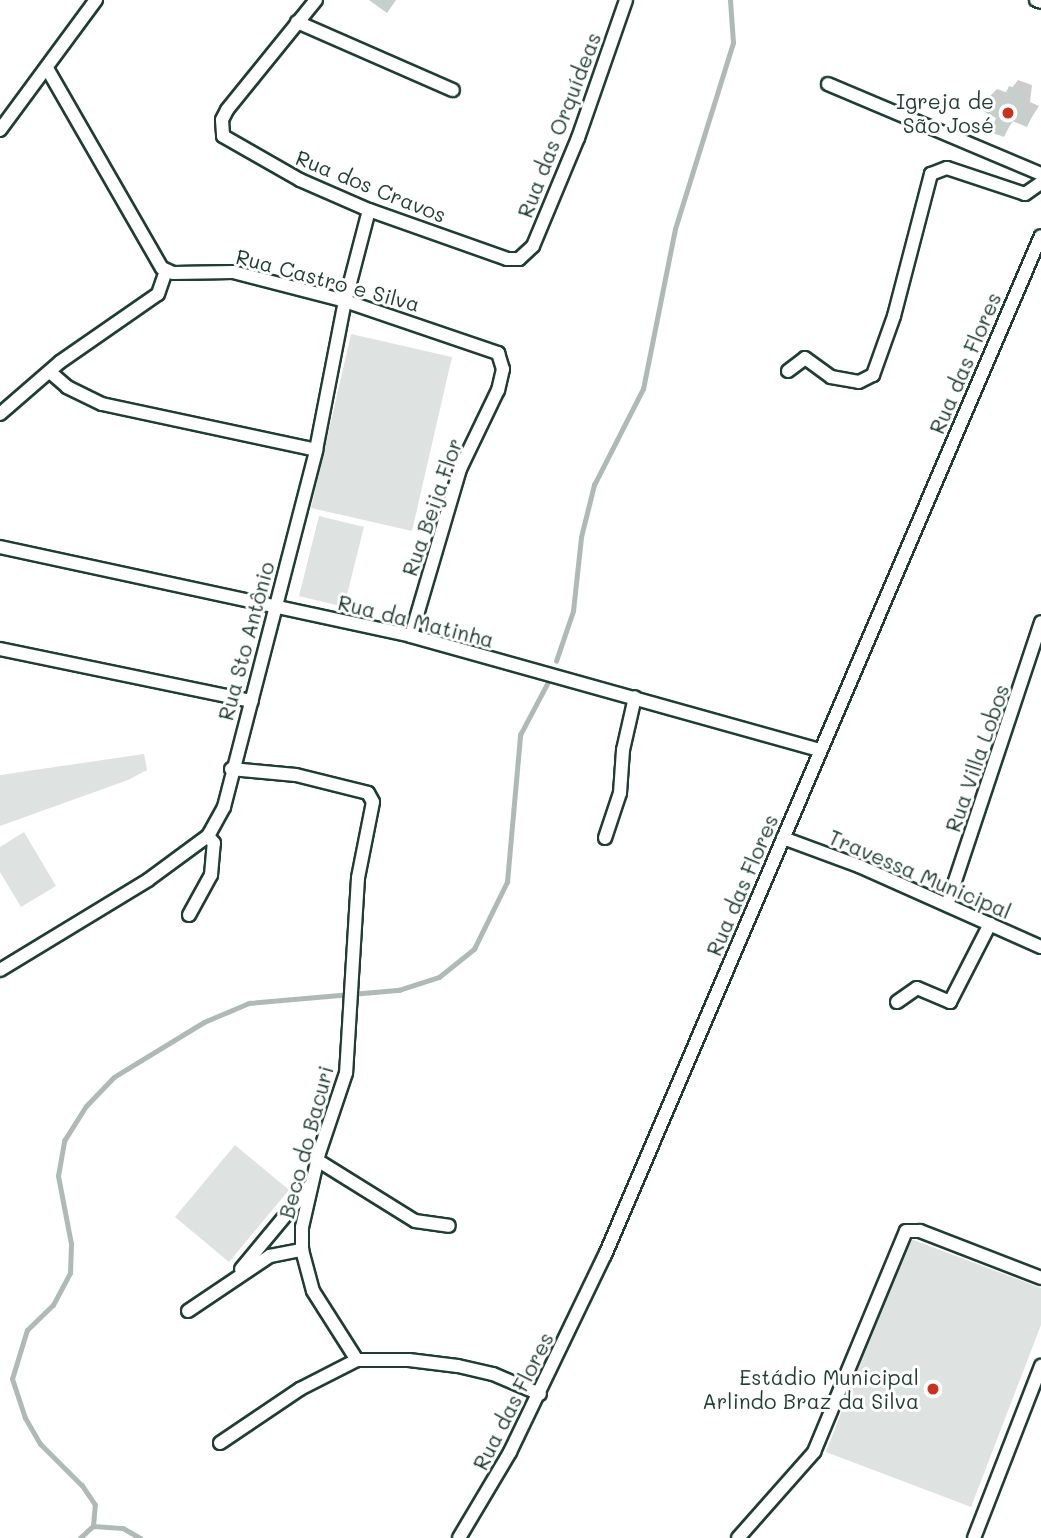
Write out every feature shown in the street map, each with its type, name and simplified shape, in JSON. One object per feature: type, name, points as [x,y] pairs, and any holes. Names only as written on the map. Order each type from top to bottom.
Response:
[{"type":"street","points":[[0,130],[48,70],[96,0]]},
{"type":"street","points":[[316,0],[297,22],[453,90]]},
{"type":"street","name":"Rua das Orquídeas","points":[[519,259],[533,246],[578,138],[626,0]]},
{"type":"street","points":[[1036,0],[1041,2]]},
{"type":"street","name":"Rua dos Cravos","points":[[297,22],[226,110],[221,128],[230,142],[369,210],[497,257],[519,259]]},
{"type":"street","points":[[0,414],[50,372],[159,293],[166,271],[155,260],[48,70]]},
{"type":"street","points":[[828,83],[1041,174]]},
{"type":"street","points":[[788,371],[805,358],[831,377],[859,382],[873,375],[931,174],[947,168],[1026,194],[1041,183]]},
{"type":"street","name":"Rua Sto Antônio","points":[[0,970],[148,880],[208,836],[224,807],[231,769],[252,701],[316,450],[345,301],[369,210]]},
{"type":"street","name":"Rua das Flores","points":[[459,1538],[540,1394],[633,1191],[819,750],[1041,236]]},
{"type":"street","name":"Rua Castro e Silva","points":[[166,271],[233,272],[345,301],[498,353]]},
{"type":"street","name":"Rua Beija Flor","points":[[411,636],[460,469],[498,390],[503,369],[498,353]]},
{"type":"street","points":[[50,372],[67,387],[102,404],[316,450]]},
{"type":"street","name":"Rua da Matinha","points":[[0,547],[411,636],[819,750]]},
{"type":"street","name":"Rua Villa Lobos","points":[[947,905],[1037,657],[1041,622]]},
{"type":"street","points":[[0,649],[252,701]]},
{"type":"street","points":[[606,838],[620,793],[623,750],[635,697]]},
{"type":"street","name":"Beco do Bacuri","points":[[231,769],[296,775],[368,793],[373,807],[358,878],[346,1073],[317,1160],[302,1250],[318,1300],[357,1360]]},
{"type":"street","points":[[189,915],[211,875],[214,843],[208,836]]},
{"type":"street","name":"Travessa Municipal","points":[[783,838],[947,905],[1041,947]]},
{"type":"street","points":[[897,1002],[917,988],[950,1002],[990,924]]},
{"type":"street","points":[[317,1160],[415,1221],[449,1226]]},
{"type":"street","points":[[237,1275],[312,1183]]},
{"type":"street","points":[[738,1538],[814,1452],[906,1231],[920,1231],[1041,1278]]},
{"type":"street","points":[[188,1311],[237,1275],[270,1256],[302,1250]]},
{"type":"street","points":[[220,1443],[300,1389],[357,1360],[410,1360],[458,1366],[493,1374],[540,1394]]},
{"type":"street","points":[[974,1538],[1041,1366]]},
{"type":"shaded area","points":[[351,334],[452,357],[412,531],[311,508]]},
{"type":"shaded area","points":[[319,516],[364,527],[344,607],[299,596]]},
{"type":"shaded area","points":[[144,754],[147,770],[128,780],[0,826],[0,775]]},
{"type":"shaded area","points":[[24,832],[56,886],[21,907],[0,872],[0,847]]},
{"type":"shaded area","points":[[235,1145],[289,1190],[229,1262],[175,1217]]},
{"type":"shaded area","name":"Estádio Municipal Arlindo Braz da Silva","points":[[908,1238],[1041,1288],[1041,1325],[971,1507],[826,1452]]},
{"type":"building","points":[[369,0],[396,0],[387,13]]},
{"type":"building","name":"Igreja de São José","points":[[1009,86],[1025,92],[1024,109],[1033,114],[1027,127],[1012,121],[1004,137],[990,132],[996,118],[983,111],[988,95],[1002,101]]},
{"type":"waterway","points":[[556,661],[573,611],[581,537],[594,485],[643,389],[675,229],[733,43],[730,0]]},
{"type":"waterway","points":[[80,1538],[93,1526],[95,1505],[82,1486],[40,1444],[25,1418],[12,1379],[27,1330],[53,1305],[70,1273],[71,1244],[58,1176],[64,1141],[86,1106],[114,1077],[204,1022],[249,1003],[399,990],[439,977],[474,949],[507,882],[520,735],[547,684]]},
{"type":"waterway","points":[[93,1526],[123,1528],[140,1538]]},
{"type":"place","name":"Igreja de São José","points":[[1008,113]]},
{"type":"place","name":"Estádio Municipal Arlindo Braz da Silva","points":[[933,1389]]}]
